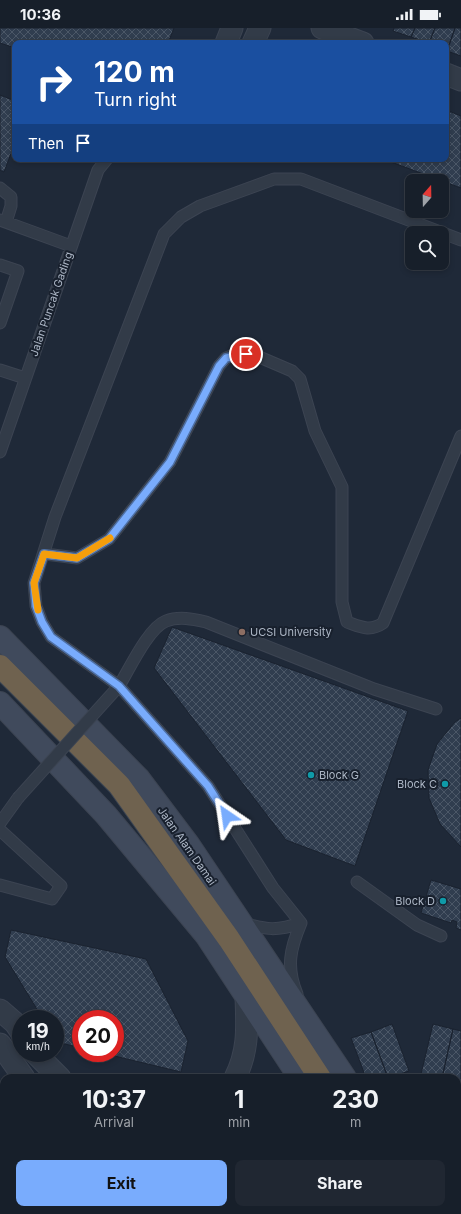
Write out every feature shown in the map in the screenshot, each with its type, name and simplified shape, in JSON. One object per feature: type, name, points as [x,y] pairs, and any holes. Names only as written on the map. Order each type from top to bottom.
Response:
[{"type":"highway","points":[[0,666],[119,785],[229,939],[317,1074]]},
{"type":"highway","points":[[0,676],[115,790],[223,940],[311,1074]]},
{"type":"main road","name":"Jalan Alam Damai","points":[[0,637],[139,779],[188,844],[342,1074]]},
{"type":"main road","points":[[0,703],[106,815],[183,906],[206,935],[297,1074]]},
{"type":"street","points":[[227,40],[232,28]]},
{"type":"street","points":[[254,40],[260,28]]},
{"type":"street","points":[[322,28],[354,40]]},
{"type":"street","points":[[449,75],[461,80]]},
{"type":"street","points":[[237,1074],[246,1052],[246,997]]},
{"type":"street","points":[[0,1010],[12,1020]]},
{"type":"street","points":[[0,1044],[21,1074]]},
{"type":"street","points":[[45,1062],[56,1074]]},
{"type":"lane","name":"Jalan Puncak Gading","points":[[0,452],[98,170],[105,162]]},
{"type":"lane","points":[[301,923],[273,888],[208,786],[119,686],[51,637],[42,622],[36,606],[34,583],[55,517],[164,234],[181,218],[200,206],[274,179],[301,179],[461,240]]},
{"type":"lane","points":[[0,188],[11,197],[11,206],[3,221],[71,246]]},
{"type":"lane","points":[[0,264],[18,271],[0,324]]},
{"type":"lane","points":[[44,554],[77,558],[109,539],[170,462],[219,366],[226,358],[236,354],[257,356],[292,372],[300,379],[316,431],[342,487],[342,602],[344,614],[347,622],[367,629],[375,628],[383,623],[461,436]]},
{"type":"lane","points":[[0,370],[25,378]]},
{"type":"lane","points":[[0,823],[18,798],[119,686],[152,631],[165,621],[178,618],[206,622],[374,689],[436,709]]},
{"type":"lane","points":[[0,830],[61,886],[52,899],[0,885]]},
{"type":"lane","points":[[357,882],[417,925],[441,936]]},
{"type":"lane","points":[[240,922],[265,930],[285,928],[301,923]]},
{"type":"lane","points":[[301,923],[293,941],[289,963],[295,989],[314,1034]]},
{"type":"building","points":[[0,28],[174,28],[169,40],[12,40],[12,47],[0,43]]},
{"type":"building","points":[[394,28],[415,28],[411,37],[393,31]]},
{"type":"building","points":[[415,28],[435,28],[430,40],[420,40],[411,37]]},
{"type":"building","points":[[435,28],[455,28],[449,45],[449,40],[430,40]]},
{"type":"building","points":[[455,28],[461,28],[461,56],[449,52],[449,45]]},
{"type":"building","points":[[0,95],[12,100],[12,151],[4,172],[0,170]]},
{"type":"building","points":[[449,111],[461,116],[461,188],[449,184],[449,174],[423,174],[391,162],[449,162]]},
{"type":"building","name":"Block G","points":[[172,627],[408,711],[355,866],[286,840],[154,668]]},
{"type":"building","name":"Block C","points":[[461,718],[461,847],[440,824],[429,798],[428,770],[437,744],[455,722]]},
{"type":"building","name":"Block D","points":[[431,880],[461,889],[461,930],[456,928],[457,922],[452,920],[451,923],[421,913]]},
{"type":"building","points":[[11,930],[146,959],[188,1041],[181,1072],[124,1058],[124,1010],[72,1010],[72,1046],[64,1044],[64,1010],[37,1010],[5,957]]},
{"type":"building","points":[[392,1024],[409,1071],[400,1074],[387,1074],[371,1032]]},
{"type":"building","points":[[433,1024],[453,1029],[443,1074],[421,1074]]},
{"type":"building","points":[[453,1029],[461,1031],[461,1074],[443,1074]]},
{"type":"building","points":[[371,1032],[387,1074],[364,1074],[351,1038]]},
{"type":"slow traffic","points":[[38,610],[36,606],[34,583],[44,554],[77,558],[110,538]]},
{"type":"place","name":"UCSI University","points":[[242,632]]},
{"type":"place","name":"Block G","points":[[311,775]]},
{"type":"place","name":"Block C","points":[[445,784]]},
{"type":"place","name":"Block D","points":[[443,901]]},
{"type":"route","points":[[227,816],[208,786],[119,686],[51,637],[42,622],[36,606],[34,583],[44,554],[77,558],[109,539],[170,462],[219,366],[226,358],[236,354],[246,354]]}]
